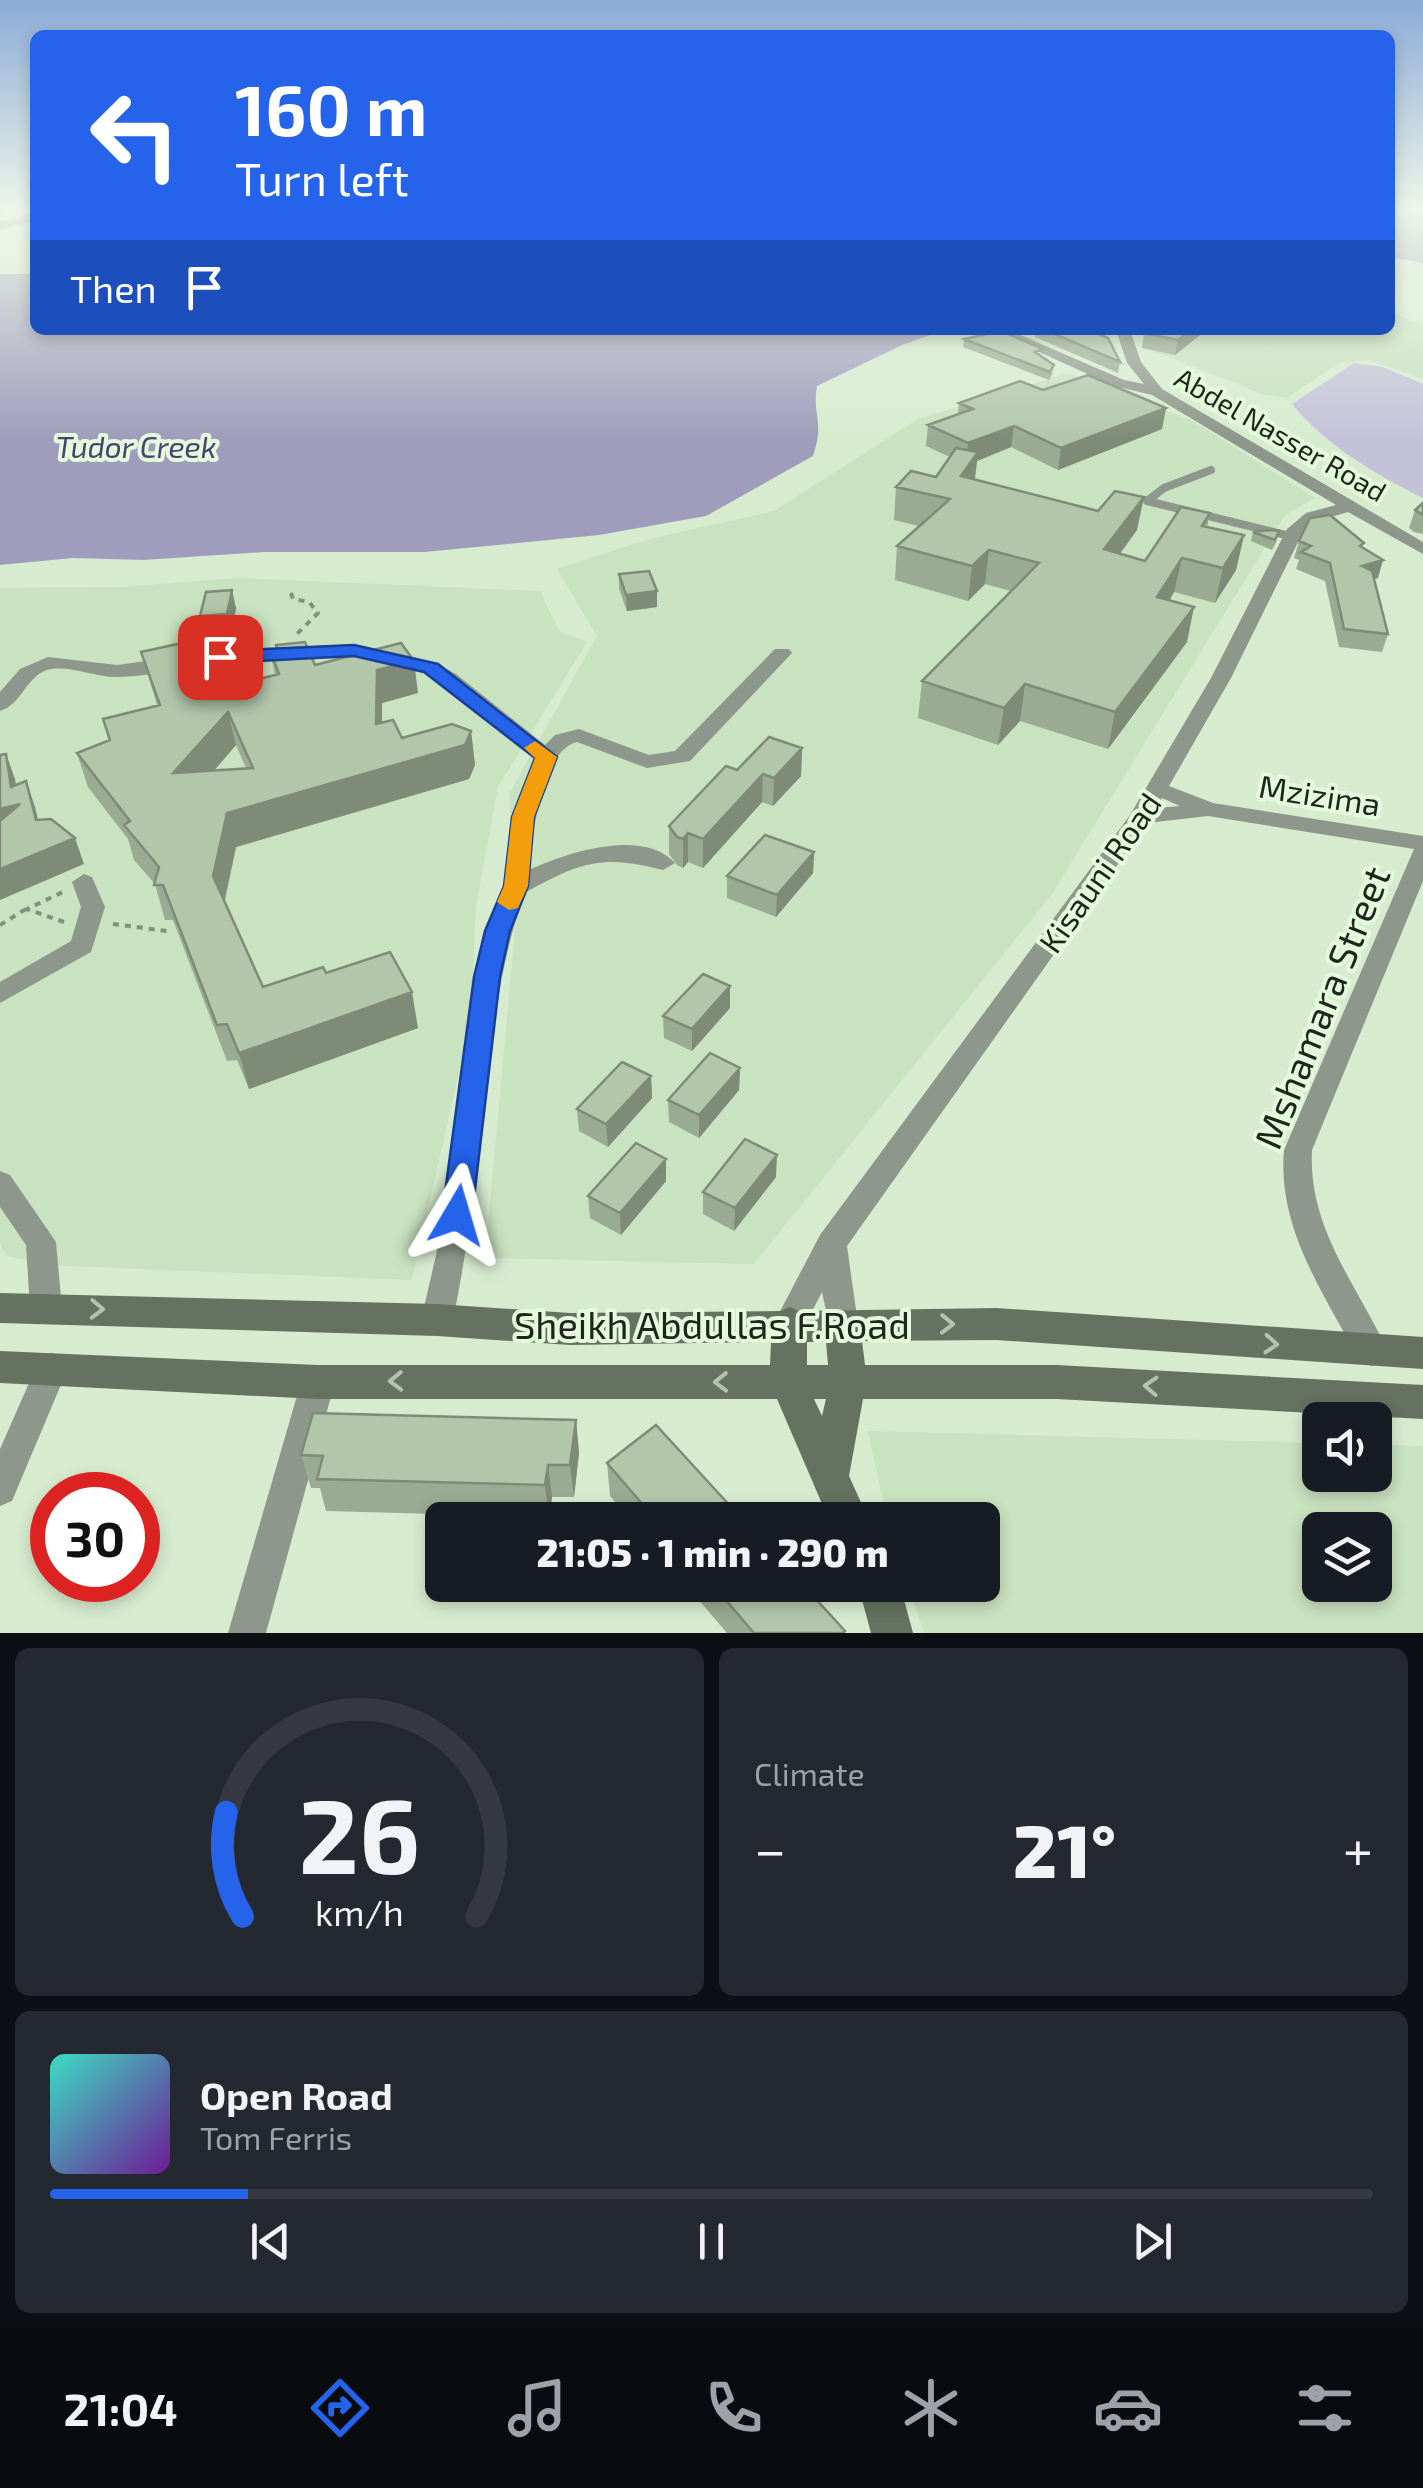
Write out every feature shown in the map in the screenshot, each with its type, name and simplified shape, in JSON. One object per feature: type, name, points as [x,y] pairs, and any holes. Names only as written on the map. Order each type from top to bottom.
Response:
[{"type":"main road","name":"Sheikh Abdullas F.Road","points":[[0,1308],[437,1320],[570,1329],[790,1323],[996,1324],[1372,1352],[1423,1352]]},
{"type":"main road","points":[[790,1323],[788,1381],[842,1502]]},
{"type":"main road","points":[[830,1476],[848,1380],[842,1324]]},
{"type":"main road","name":"Sheikh Abdullas F.Road","points":[[0,1368],[318,1382],[1058,1382],[1423,1402]]},
{"type":"main road","points":[[883,1602],[892,1633]]},
{"type":"street","name":"Abdel Nasser Road","points":[[1010,335],[1127,386],[1156,392],[1423,548]]},
{"type":"street","points":[[1125,335],[1134,362],[1156,392]]},
{"type":"street","points":[[1294,536],[1303,521],[1352,506]]},
{"type":"street","name":"Kisauni Road","points":[[790,1323],[831,1244],[1158,789],[1294,536]]},
{"type":"street","points":[[0,705],[9,680],[48,663],[117,670],[354,650],[430,668],[461,687],[546,757]]},
{"type":"street","points":[[437,1320],[452,1251],[487,977],[498,931],[516,886],[523,817],[546,757],[562,739],[579,735],[647,762],[682,756],[782,653]]},
{"type":"street","points":[[1158,789],[1208,809]]},
{"type":"street","points":[[1140,817],[1208,809]]},
{"type":"street","name":"Mzizima","points":[[1208,809],[1423,842]]},
{"type":"street","points":[[516,886],[565,860],[600,853],[637,854],[664,863]]},
{"type":"street","name":"Mshamara Street","points":[[1372,1352],[1302,1216],[1294,1172],[1298,1150],[1423,853]]},
{"type":"street","points":[[0,994],[82,946],[93,907],[84,882]]},
{"type":"street","points":[[0,1183],[42,1242],[46,1308]]},
{"type":"street","points":[[831,1244],[842,1324]]},
{"type":"street","points":[[0,1489],[52,1368]]},
{"type":"street","points":[[247,1633],[318,1382]]},
{"type":"lane","points":[[1211,470],[1164,488],[1147,501],[1294,536]]},
{"type":"path","points":[[284,653],[304,622],[318,612],[309,602],[293,599],[291,593]]},
{"type":"path","points":[[0,925],[28,908]]},
{"type":"shaded area","points":[[1395,314],[1423,325],[1423,379],[1369,360],[1339,363],[1287,398],[1262,394],[1151,350],[1142,335],[1395,335]]},
{"type":"shaded area","points":[[1354,363],[1383,367],[1423,384],[1423,498],[1352,458],[1292,404]]},
{"type":"shaded area","points":[[1068,373],[1191,420],[1315,498],[1285,515],[1052,894],[754,1264],[485,1258],[517,908],[509,794],[597,636],[557,569],[649,539],[774,511],[918,419]]},
{"type":"shaded area","points":[[235,578],[540,591],[559,631],[587,642],[498,787],[476,906],[471,1019],[412,1280],[43,1265],[6,1255],[0,1244],[0,588],[123,587]]},
{"type":"shaded area","points":[[868,1431],[1302,1443],[1302,1492],[1392,1492],[1392,1445],[1423,1446],[1423,1633],[924,1633],[914,1602],[1000,1602],[1000,1502],[883,1502]]},
{"type":"water","name":"Tudor Creek","points":[[0,285],[30,285],[30,335],[930,335],[817,386],[818,434],[813,456],[706,516],[599,535],[425,552],[265,552],[143,560],[73,558],[0,565]]},
{"type":"building","points":[[1010,335],[1043,349],[1035,352],[1054,365],[1050,372],[964,339]]},
{"type":"building","points":[[1057,335],[1108,338],[1120,362]]},
{"type":"building","points":[[1154,335],[1184,335],[1178,340]]},
{"type":"building","points":[[1088,375],[1166,408],[1061,448],[1014,426],[968,443],[928,425],[973,409],[959,403],[1020,381],[1043,390]]},
{"type":"building","points":[[956,448],[978,452],[961,476],[1098,511],[1115,491],[1144,497],[1104,549],[1145,561],[1181,507],[1210,513],[1202,526],[1244,535],[1223,568],[1182,558],[1157,597],[1194,607],[1115,712],[1025,684],[1004,708],[922,681],[1039,563],[989,550],[972,566],[897,546],[950,499],[896,487],[911,471],[936,477]]},
{"type":"building","points":[[1330,515],[1364,543],[1360,546],[1383,560],[1362,566],[1372,571],[1388,634],[1344,629],[1330,563],[1301,552],[1311,546],[1299,541],[1310,518]]},
{"type":"building","points":[[1279,531],[1275,540],[1253,532]]},
{"type":"building","points":[[649,571],[657,591],[626,595],[619,574]]},
{"type":"building","points":[[232,590],[227,614],[200,616],[206,592]]},
{"type":"building","points":[[214,636],[236,685],[279,674],[270,651],[277,649],[276,645],[305,642],[315,665],[401,643],[414,661],[377,670],[376,724],[393,720],[402,738],[452,724],[471,731],[465,745],[227,813],[213,876],[263,987],[323,967],[326,973],[390,952],[412,992],[239,1053],[227,1024],[217,1025],[163,885],[154,885],[159,867],[124,825],[130,821],[77,753],[110,740],[103,719],[160,705],[141,652]],"holes":[[[228,712],[253,768],[173,773]]]},
{"type":"building","points":[[769,737],[802,748],[774,778],[763,774],[703,839],[688,833],[683,839],[677,837],[669,826],[726,766],[737,770]]},
{"type":"building","points":[[6,754],[11,787],[26,781],[36,820],[51,819],[75,838],[0,869],[0,821],[20,804],[0,809],[0,755]]},
{"type":"building","points":[[765,835],[814,852],[777,895],[727,876]]},
{"type":"building","points":[[703,974],[730,986],[692,1029],[663,1016]]},
{"type":"building","points":[[710,1053],[740,1068],[699,1115],[668,1100]]},
{"type":"building","points":[[622,1062],[651,1076],[606,1124],[577,1109]]},
{"type":"building","points":[[745,1139],[777,1155],[735,1208],[703,1192]]},
{"type":"building","points":[[636,1143],[666,1159],[620,1213],[588,1196]]},
{"type":"building","points":[[313,1413],[576,1420],[570,1465],[548,1465],[545,1485],[317,1479],[323,1456],[301,1455]]},
{"type":"building","points":[[656,1425],[727,1502],[641,1502],[607,1463]]},
{"type":"building","points":[[728,1602],[819,1602],[845,1631],[843,1633],[754,1633]]},
{"type":"slow traffic","points":[[509,902],[516,886],[523,817],[546,757],[535,748]]},
{"type":"route","points":[[220,657],[354,650],[430,668],[450,678],[546,757],[523,817],[516,886],[498,931],[487,977],[457,1215]]}]
